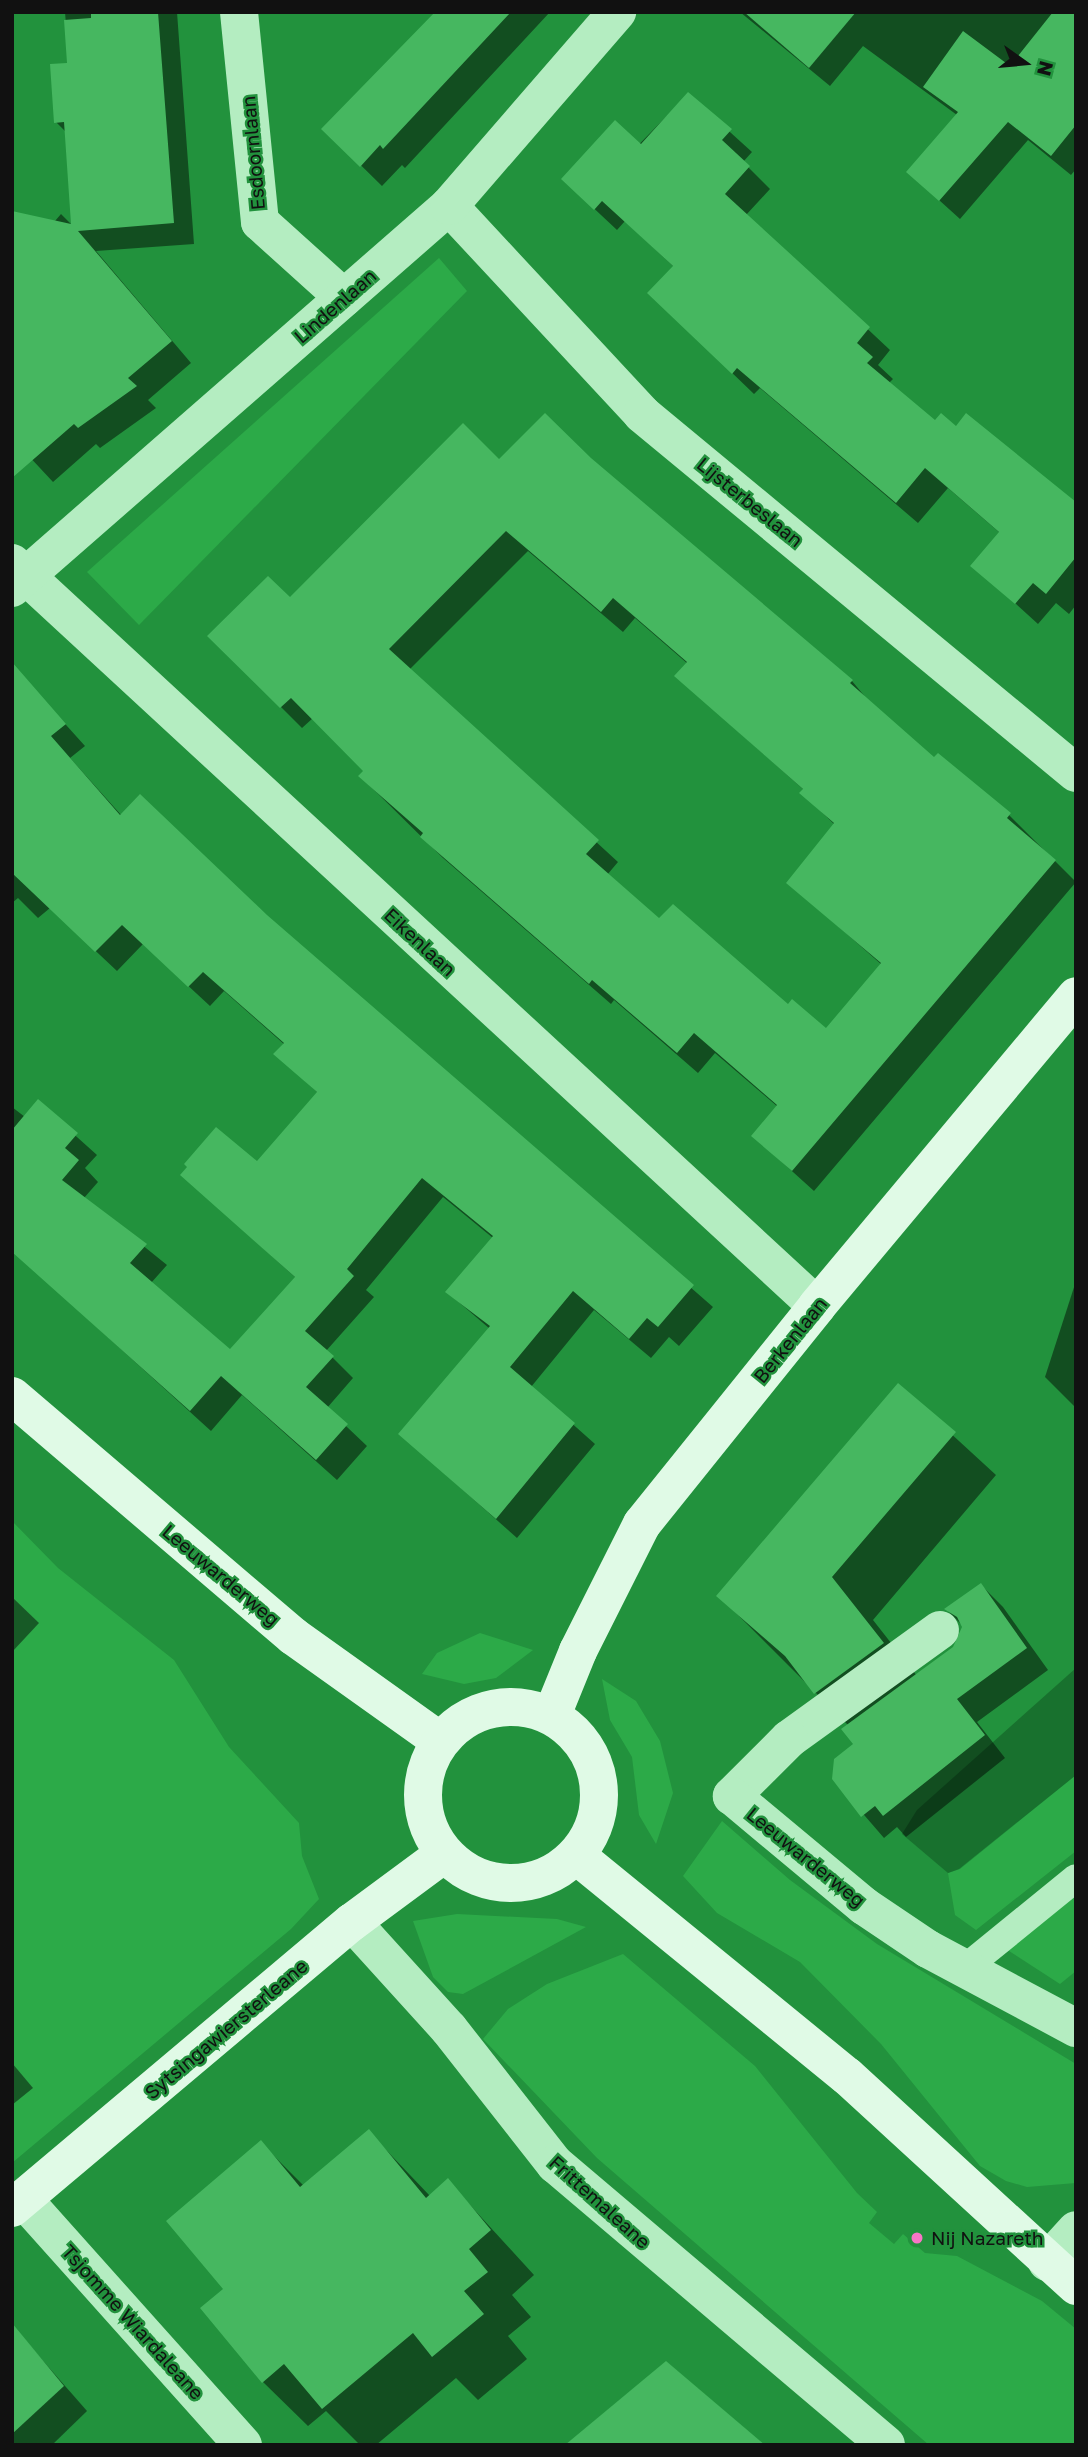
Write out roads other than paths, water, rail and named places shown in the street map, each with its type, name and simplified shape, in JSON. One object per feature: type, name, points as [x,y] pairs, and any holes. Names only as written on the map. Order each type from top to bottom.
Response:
[{"type":"main road","name":"Berkenlaan","points":[[552,1715],[578,1651],[642,1524],[817,1306],[1076,996]]},
{"type":"main road","name":"Leeuwarderweg","points":[[12,1396],[293,1636],[440,1741]]},
{"type":"main road","points":[[514,1705],[552,1715],[583,1741],[600,1779],[597,1820],[577,1856],[547,1877],[511,1885],[474,1877],[444,1854],[427,1826],[422,1794],[427,1763],[440,1741],[476,1712],[514,1705]]},
{"type":"main road","name":"Sytsingawiersterleane","points":[[18,2204],[352,1922],[444,1854]]},
{"type":"main road","points":[[577,1856],[847,2076],[1076,2286]]},
{"type":"street","name":"Esdoornlaan","points":[[239,12],[260,222],[344,299]]},
{"type":"street","name":"Lindenlaan","points":[[17,575],[344,299],[449,206],[617,12]]},
{"type":"street","name":"Lijsterbeslaan","points":[[449,206],[642,414],[1076,773]]},
{"type":"street","name":"Eikenlaan","points":[[17,575],[817,1306]]},
{"type":"street","name":"Leeuwarderweg","points":[[940,1630],[789,1739],[732,1796],[864,1906],[964,1969],[1076,2028]]},
{"type":"street","name":"Frittemaleane","points":[[352,1922],[449,2029],[555,2164],[886,2445]]},
{"type":"street","name":"Tsjomme Wiardaleane","points":[[18,2204],[243,2445]]},
{"type":"street","points":[[1047,2262],[1076,2231]]},
{"type":"lane","points":[[964,1969],[1076,1878]]},
{"type":"place","name":"Nij Nazareth","points":[[917,2238]]}]
